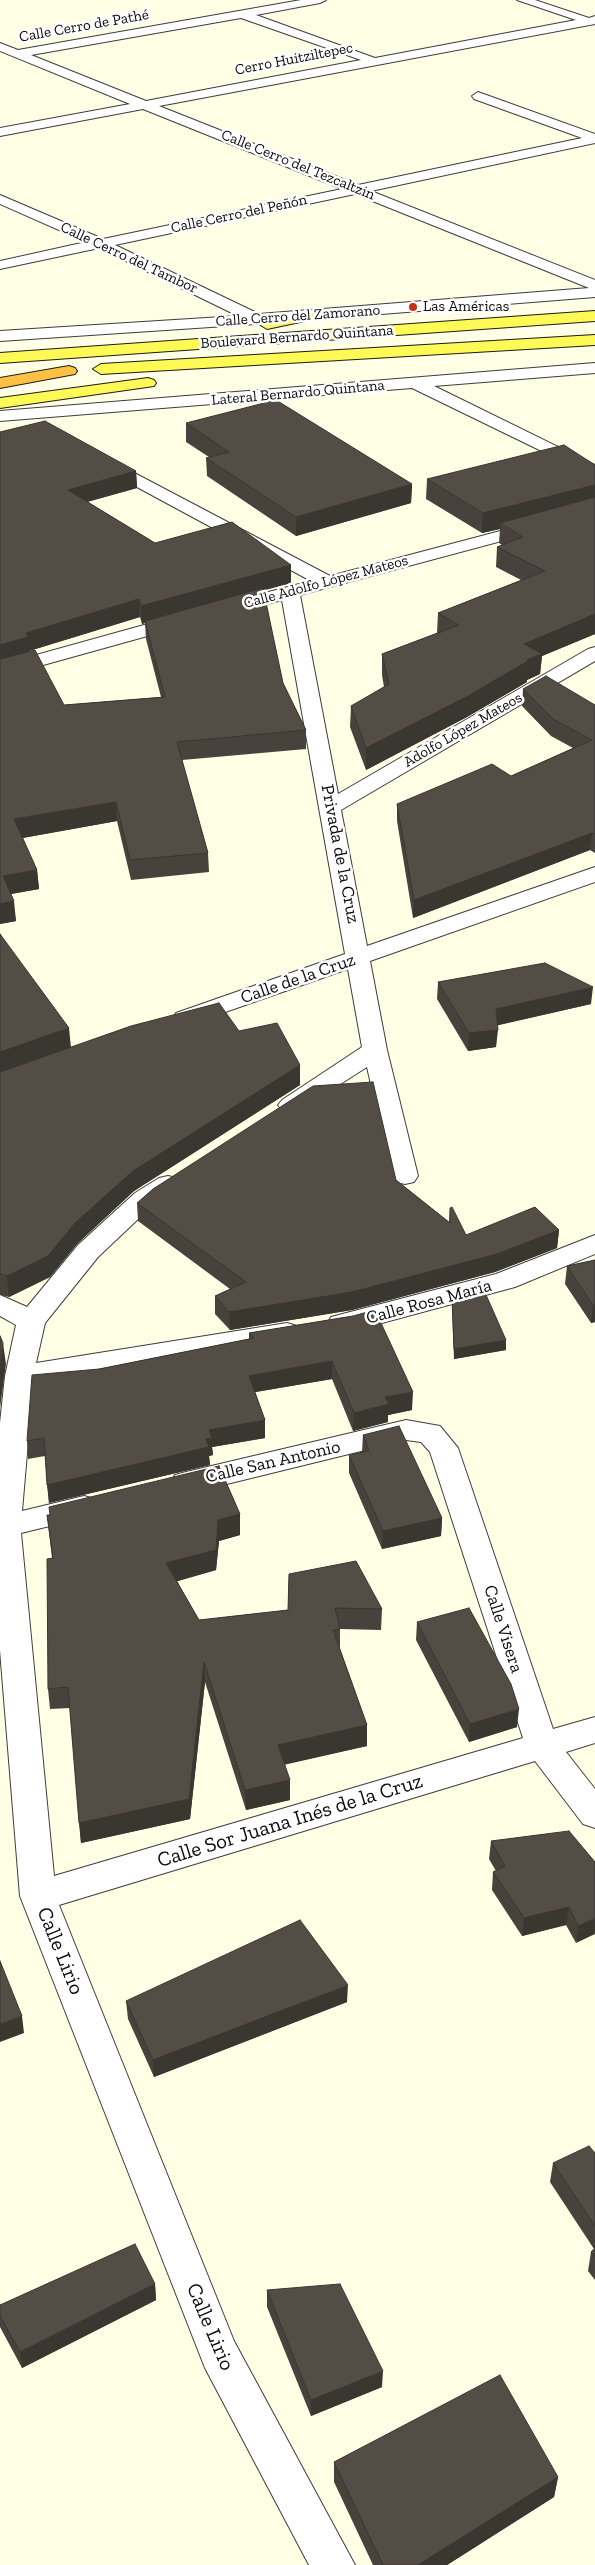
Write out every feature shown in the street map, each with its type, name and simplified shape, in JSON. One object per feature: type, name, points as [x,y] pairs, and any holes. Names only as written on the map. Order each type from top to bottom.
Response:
[{"type":"highway","points":[[0,383],[69,371]]},
{"type":"main road","points":[[4,357],[102,343],[236,329],[319,314]]},
{"type":"main road","name":"Boulevard Bernardo Quintana","points":[[4,357],[595,316]]},
{"type":"main road","name":"Boulevard Bernardo Quintana","points":[[0,376],[595,340]]},
{"type":"main road","points":[[0,403],[361,355]]},
{"type":"street","points":[[248,0],[273,9]]},
{"type":"street","name":"Calle Cerro de Pathé","points":[[0,57],[320,0]]},
{"type":"street","points":[[523,0],[592,20]]},
{"type":"street","points":[[243,14],[371,60]]},
{"type":"street","name":"Cerro Huitziltepec","points":[[0,132],[371,60],[592,20]]},
{"type":"street","name":"Calle Cerro del Tezcaltzin","points":[[0,47],[595,285]]},
{"type":"street","points":[[478,96],[595,139]]},
{"type":"street","name":"Calle Cerro del Peñón","points":[[0,265],[595,139]]},
{"type":"street","name":"Calle Cerro del Tambor","points":[[0,199],[100,243],[256,319]]},
{"type":"street","name":"Calle Cerro del Zamorano","points":[[0,336],[256,319],[595,292]]},
{"type":"street","name":"Lateral Bernardo Quintana","points":[[0,416],[595,368]]},
{"type":"street","points":[[416,383],[595,472]]},
{"type":"street","points":[[19,415],[46,431]]},
{"type":"street","points":[[90,454],[326,581]]},
{"type":"street","name":"Calle Adolfo López Mateos","points":[[215,612],[595,511]]},
{"type":"street","name":"Privada de la Cruz","points":[[290,591],[360,957],[375,1050],[405,1176]]},
{"type":"street","points":[[0,671],[196,617]]},
{"type":"street","name":"Adolfo López Mateos","points":[[331,807],[595,653]]},
{"type":"street","name":"Calle de la Cruz","points":[[166,1025],[595,874]]},
{"type":"street","points":[[268,1119],[375,1050]]},
{"type":"street","points":[[0,1304],[31,1321],[88,1251],[144,1199],[186,1173]]},
{"type":"street","name":"Calle Rosa María","points":[[19,1376],[352,1322],[505,1281],[595,1244]]},
{"type":"street","name":"Calle Lirio","points":[[31,1321],[19,1376],[2,1526],[38,1896],[219,2354],[333,2565]]},
{"type":"street","name":"Calle San Antonio","points":[[158,1489],[406,1430],[430,1433]]},
{"type":"street","name":"Calle Visera","points":[[430,1433],[443,1448],[542,1746],[595,1814]]},
{"type":"street","points":[[2,1526],[110,1501]]},
{"type":"street","name":"Calle Sor Juana Inés de la Cruz","points":[[38,1896],[595,1730]]},
{"type":"building","points":[[276,400],[412,484],[296,517],[206,458],[229,452],[186,423]]},
{"type":"building","points":[[45,421],[136,471],[68,490],[155,543],[232,522],[291,565],[141,606],[139,599],[26,633],[28,637],[0,645],[0,432]]},
{"type":"building","points":[[564,445],[595,465],[595,485],[483,513],[427,479]]},
{"type":"building","points":[[595,497],[595,614],[524,644],[542,654],[527,660],[468,696],[366,748],[351,706],[389,684],[382,654],[459,625],[438,613],[545,571],[497,547],[523,537],[500,523]]},
{"type":"building","points":[[263,588],[283,683],[306,730],[177,742],[208,853],[130,860],[116,802],[14,819],[37,870],[3,876],[14,901],[0,904],[0,659],[35,650],[64,705],[165,697],[145,621]]},
{"type":"building","points":[[546,676],[595,705],[595,834],[592,833],[414,900],[397,804],[492,764],[511,776],[592,740],[553,719],[523,689]]},
{"type":"building","points":[[0,934],[69,1028],[0,1052]]},
{"type":"building","points":[[545,963],[593,987],[496,1009],[498,1030],[469,1033],[438,982]]},
{"type":"building","points":[[219,1003],[239,1031],[277,1023],[300,1065],[133,1171],[75,1223],[48,1256],[7,1276],[0,1274],[0,1072],[131,1026]]},
{"type":"building","points":[[373,1082],[396,1180],[450,1223],[450,1208],[452,1207],[466,1235],[535,1207],[559,1230],[497,1254],[352,1292],[229,1312],[215,1296],[246,1282],[137,1203],[153,1189],[313,1086]]},
{"type":"building","points":[[595,1260],[595,1304],[593,1305],[567,1266]]},
{"type":"building","points":[[483,1288],[506,1340],[454,1349],[452,1297]]},
{"type":"building","points":[[375,1310],[413,1392],[385,1397],[389,1404],[354,1413],[332,1361],[249,1376],[265,1420],[209,1430],[212,1438],[206,1439],[209,1447],[47,1485],[44,1438],[27,1441],[32,1375],[99,1369],[254,1338],[249,1333],[353,1316]]},
{"type":"building","points":[[0,1336],[3,1343],[0,1369]]},
{"type":"building","points":[[399,1426],[442,1518],[383,1531],[349,1455],[369,1451],[363,1435]]},
{"type":"building","points":[[219,1466],[240,1514],[218,1520],[216,1550],[166,1563],[199,1620],[288,1610],[289,1574],[356,1561],[382,1609],[335,1608],[340,1629],[333,1630],[367,1725],[278,1745],[290,1780],[245,1790],[204,1662],[189,1799],[79,1823],[68,1687],[48,1689],[47,1559],[53,1558],[47,1515],[50,1515],[49,1507]]},
{"type":"building","points":[[469,1608],[511,1684],[519,1709],[470,1724],[417,1622]]},
{"type":"building","points":[[569,1831],[595,1862],[595,1918],[578,1926],[569,1907],[524,1918],[493,1872],[505,1866],[491,1841]]},
{"type":"building","points":[[300,1920],[348,1985],[153,2060],[126,2001]]},
{"type":"building","points":[[0,1961],[22,2016],[0,2024]]},
{"type":"building","points":[[589,2146],[595,2153],[595,2226],[553,2163]]},
{"type":"building","points":[[135,2244],[155,2284],[20,2352],[0,2316],[0,2305]]},
{"type":"building","points":[[595,2248],[595,2257],[591,2252]]},
{"type":"building","points":[[340,2284],[383,2371],[311,2400],[267,2290]]},
{"type":"building","points":[[500,2375],[558,2477],[418,2565],[383,2565],[334,2462]]},
{"type":"place","name":"Las Américas","points":[[413,307]]}]
